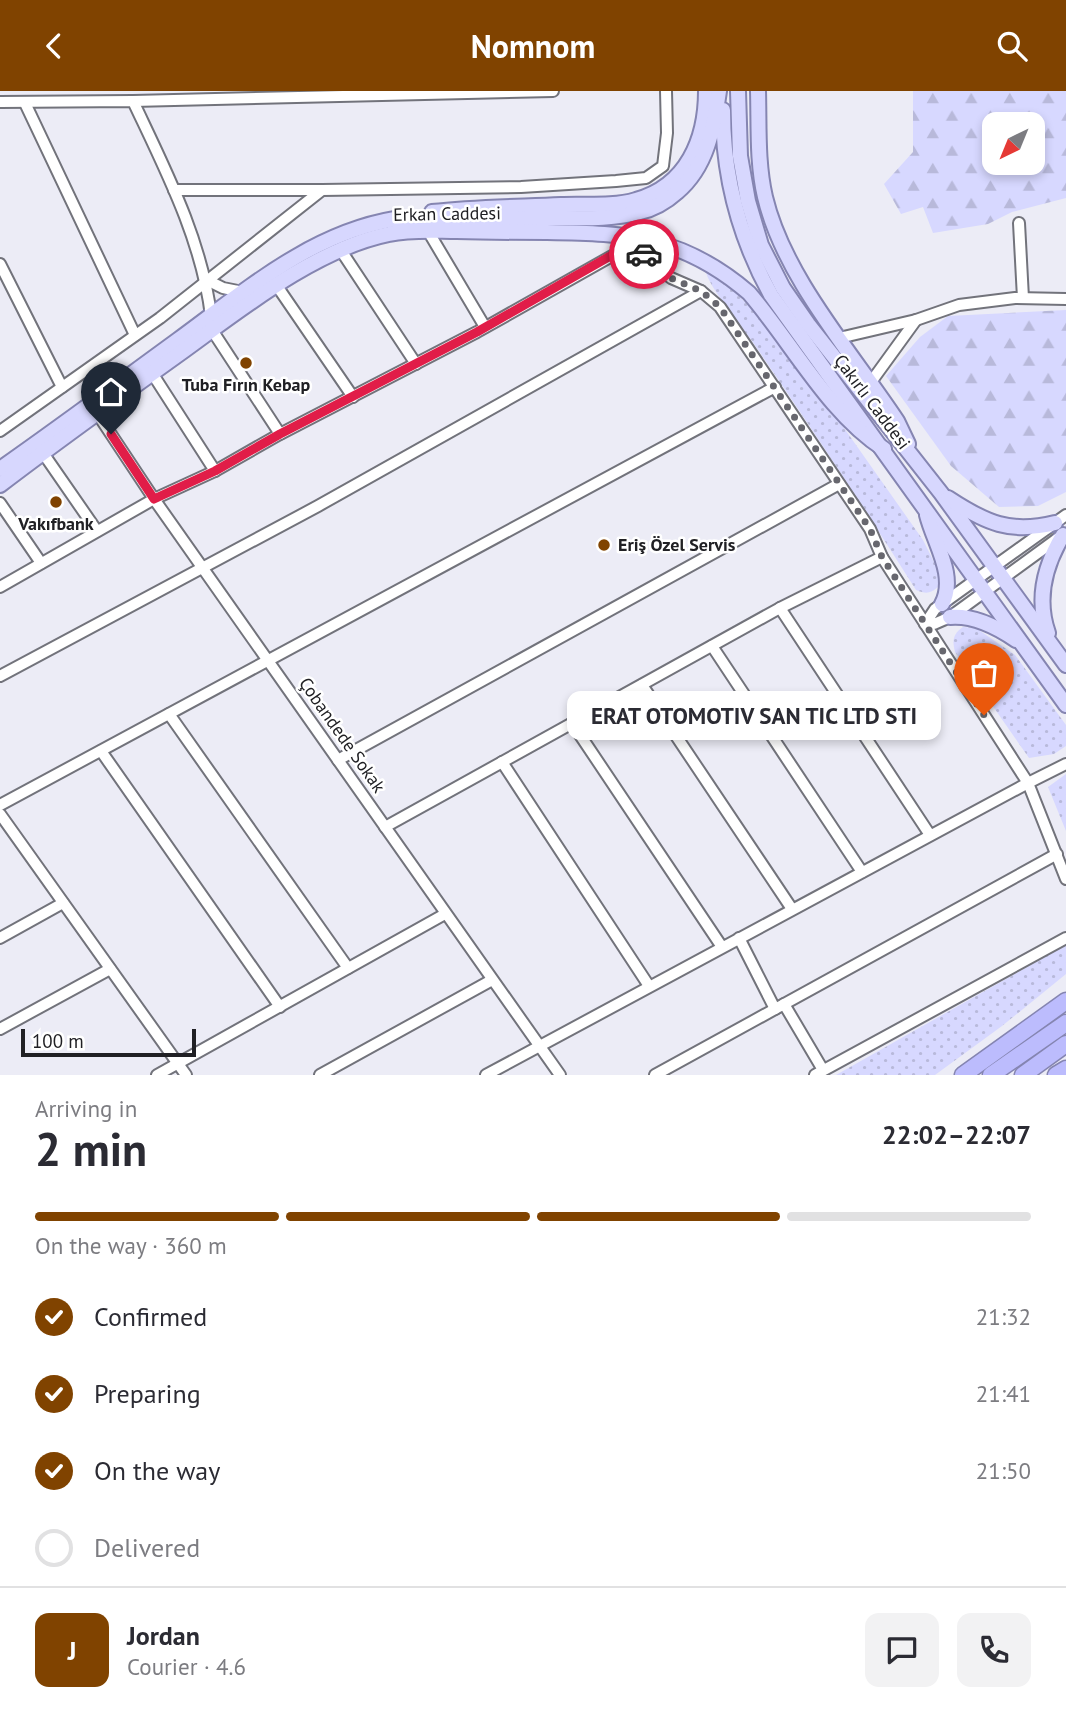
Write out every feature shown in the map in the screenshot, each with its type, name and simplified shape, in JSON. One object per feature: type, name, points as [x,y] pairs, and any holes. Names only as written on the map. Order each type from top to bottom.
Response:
[{"type":"highway","points":[[963,1075],[1066,998]]},
{"type":"highway","points":[[991,1075],[1066,1023]]},
{"type":"highway","points":[[1023,1075],[1066,1044]]},
{"type":"highway","points":[[1056,1075],[1066,1069]]},
{"type":"main road","points":[[395,219],[452,209],[617,203],[648,196],[675,178],[697,145],[703,128],[706,91]]},
{"type":"main road","name":"Erkan Caddesi","points":[[0,485],[152,373],[212,323],[243,292],[291,259],[332,238],[395,219],[601,217],[643,212],[661,204],[691,178],[702,160],[721,91]]},
{"type":"main road","name":"Çakırlı Caddesi","points":[[721,91],[725,157],[732,194],[740,227],[760,274],[783,314],[884,449],[1066,705]]},
{"type":"main road","name":"Çakırlı Caddesi","points":[[738,91],[740,156],[744,182],[761,245],[795,306],[915,458],[1066,665]]},
{"type":"main road","points":[[758,91],[760,174],[765,201],[793,268],[897,421],[915,458]]},
{"type":"main road","name":"Erkan Caddesi","points":[[0,469],[212,323],[304,268],[340,249],[390,233],[428,231],[613,233],[662,244],[691,255],[749,293],[844,416],[863,435],[884,449]]},
{"type":"main road","points":[[941,493],[979,516],[1012,527],[1062,526],[1047,566],[1042,597],[1046,630],[1056,650]]},
{"type":"main road","points":[[925,507],[948,579],[946,610],[978,620],[1021,643]]},
{"type":"street","points":[[0,101],[25,103],[553,91]]},
{"type":"street","points":[[174,190],[522,187],[646,178],[663,166],[667,133],[666,91]]},
{"type":"street","points":[[133,101],[174,190],[207,280],[212,323],[280,434]]},
{"type":"street","points":[[25,103],[135,335]]},
{"type":"street","points":[[0,431],[135,335],[322,190]]},
{"type":"street","points":[[1019,223],[1023,298]]},
{"type":"street","points":[[428,231],[485,327]]},
{"type":"street","points":[[0,587],[154,499],[215,471],[280,434],[416,364],[619,251],[636,248],[671,278],[701,291],[720,307],[775,387],[870,529],[882,557],[1028,783],[1066,879]]},
{"type":"street","points":[[340,249],[416,364]]},
{"type":"street","points":[[0,264],[62,387]]},
{"type":"street","points":[[207,280],[223,288],[243,292]]},
{"type":"street","points":[[276,286],[352,397]]},
{"type":"street","points":[[0,676],[536,385],[701,291]]},
{"type":"street","points":[[839,338],[916,320],[959,305],[1023,298],[1066,299]]},
{"type":"street","points":[[871,382],[916,320]]},
{"type":"street","points":[[152,373],[215,471]]},
{"type":"street","points":[[0,805],[775,387]]},
{"type":"street","name":"Çobandede Sokak","points":[[97,413],[154,499],[560,1075]]},
{"type":"street","points":[[43,453],[97,531]]},
{"type":"street","points":[[338,760],[839,484]]},
{"type":"street","points":[[0,503],[41,563]]},
{"type":"street","points":[[925,624],[934,624],[976,579],[994,565],[1062,526]]},
{"type":"street","points":[[946,610],[985,592],[1004,579],[1062,526]]},
{"type":"street","points":[[385,827],[780,608],[882,557]]},
{"type":"street","points":[[780,608],[930,835]]},
{"type":"street","points":[[712,646],[862,872]]},
{"type":"street","points":[[642,685],[792,909]]},
{"type":"street","points":[[169,714],[348,968]]},
{"type":"street","points":[[572,723],[722,947]]},
{"type":"street","points":[[101,751],[279,1007]]},
{"type":"street","points":[[502,762],[649,986]]},
{"type":"street","points":[[485,1075],[1066,764]]},
{"type":"street","points":[[0,814],[186,1075]]},
{"type":"street","points":[[655,1075],[1056,854]]},
{"type":"street","points":[[0,938],[62,903]]},
{"type":"street","points":[[157,1075],[445,914]]},
{"type":"street","points":[[739,938],[819,1073],[1066,938]]},
{"type":"street","points":[[0,1029],[110,969]]},
{"type":"street","points":[[320,1075],[492,980]]},
{"type":"green space","points":[[913,91],[1066,91],[1066,198],[1012,212],[988,224],[933,233],[923,207],[901,214],[884,184],[913,152]]},
{"type":"green space","points":[[706,271],[736,293],[782,340],[923,540],[940,574],[938,587],[928,593],[916,590],[794,403],[718,295]]},
{"type":"green space","points":[[1066,310],[1066,492],[1038,506],[999,507],[951,466],[886,376],[920,337],[948,316]]},
{"type":"green space","points":[[963,627],[976,628],[1015,655],[1066,725],[1066,746],[1054,754],[1029,758],[955,652],[954,638]]},
{"type":"green space","points":[[1066,774],[1066,831],[1048,787]]},
{"type":"green space","points":[[1066,945],[1066,974],[1002,1026],[935,1075],[836,1075]]},
{"type":"way so far","points":[[644,254],[671,278],[701,291],[720,307],[870,529],[882,557],[984,715]]},
{"type":"place","name":"Tuba Fırın Kebap","points":[[246,363]]},
{"type":"place","name":"Vakıfbank","points":[[56,502]]},
{"type":"place","name":"Eriş Özel Servis","points":[[604,545]]},
{"type":"place","name":"ERAT OTOMOTIV SAN TIC LTD STI","points":[[984,715]]},
{"type":"route","points":[[111,434],[154,499],[215,471],[280,434],[477,332],[619,251],[636,248],[644,254]]}]
